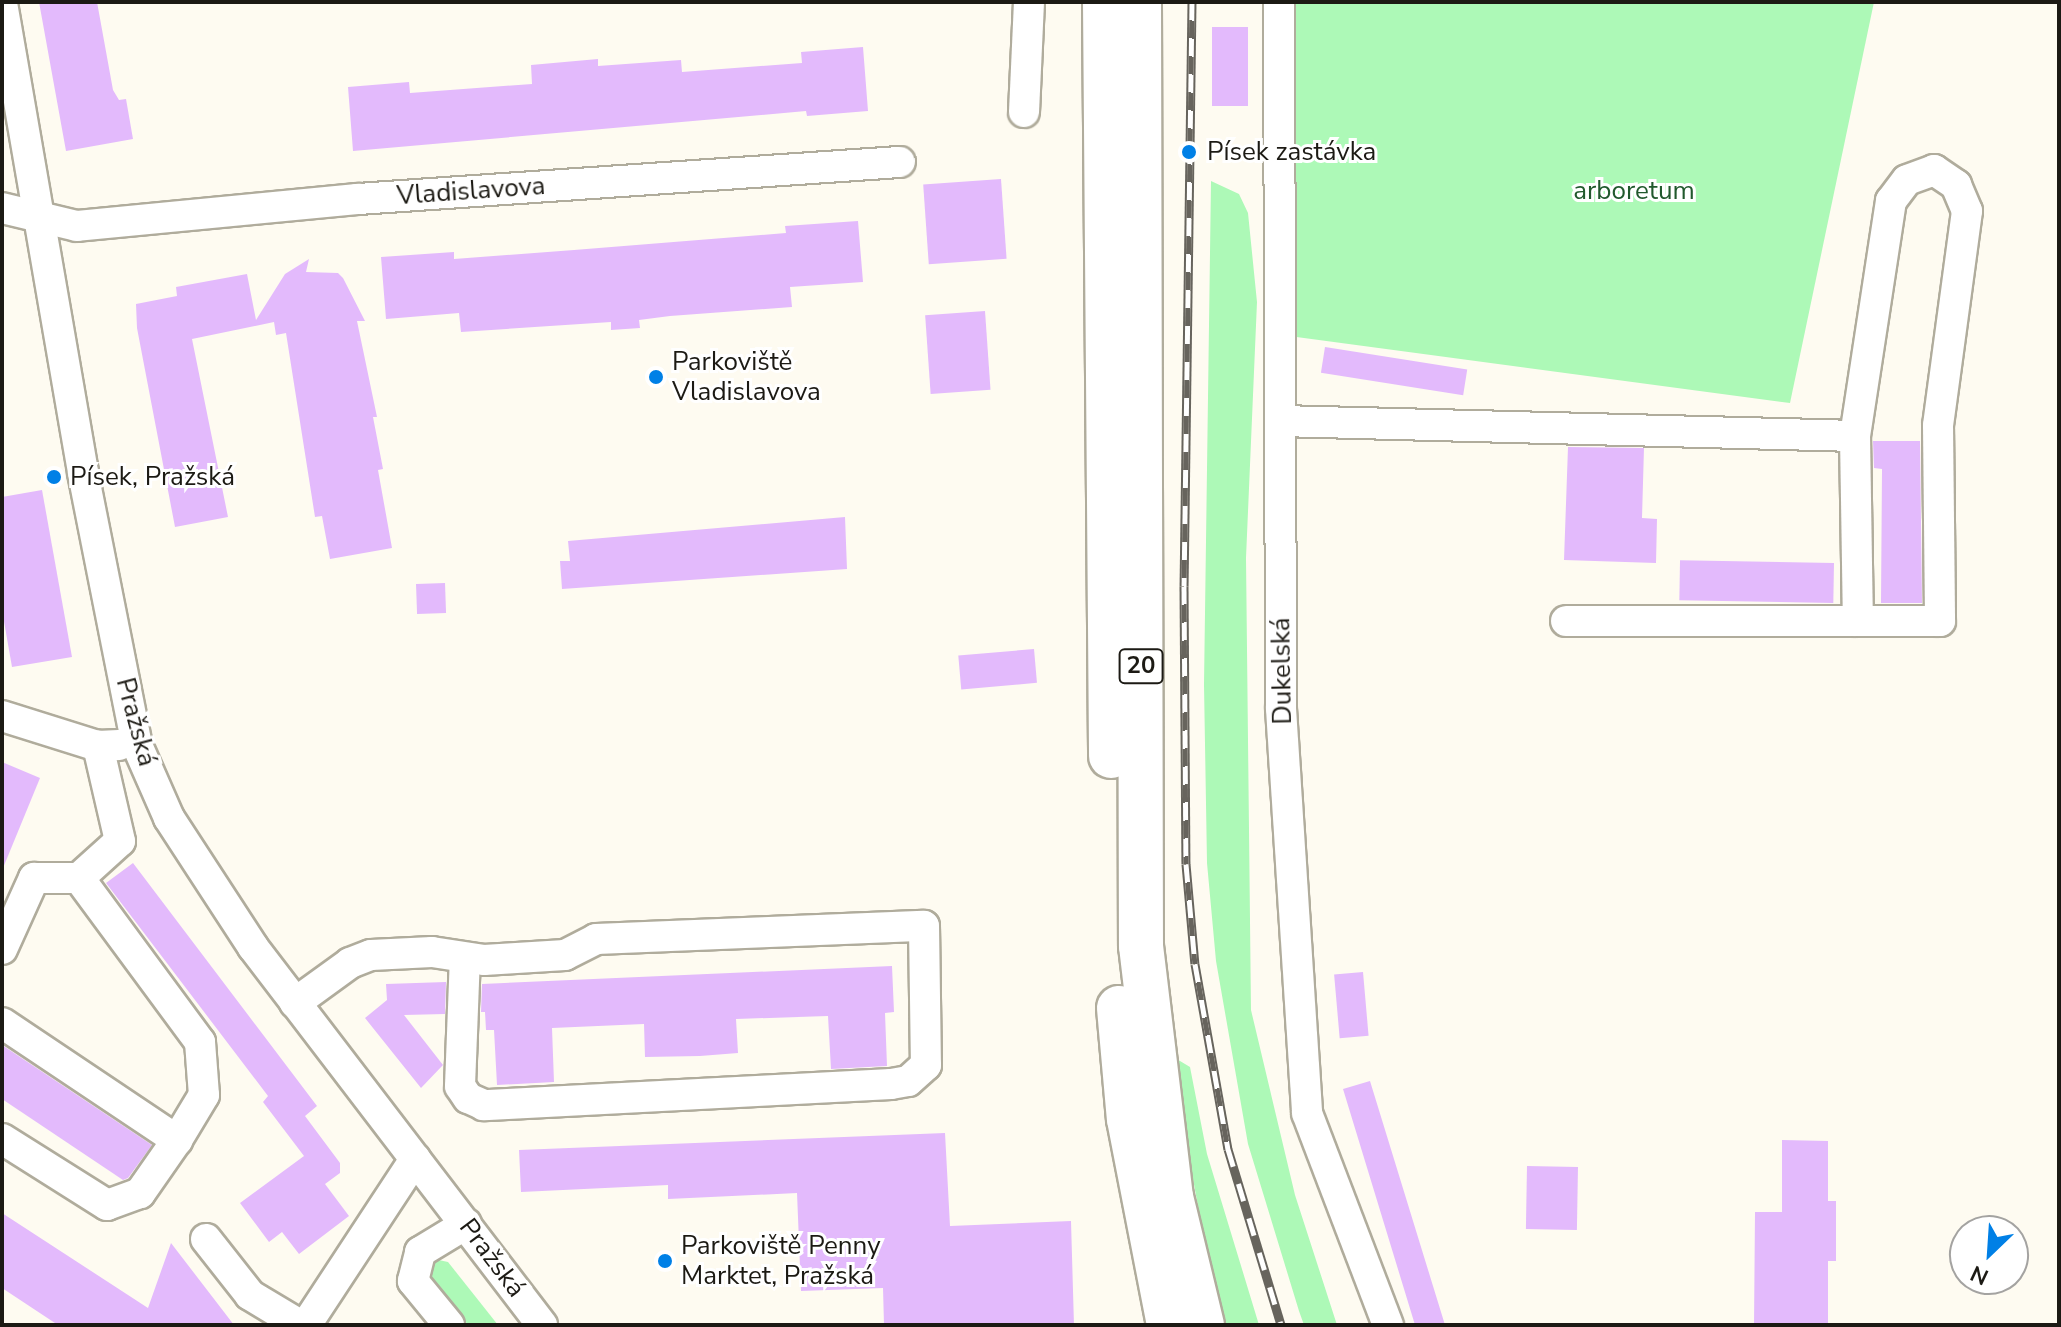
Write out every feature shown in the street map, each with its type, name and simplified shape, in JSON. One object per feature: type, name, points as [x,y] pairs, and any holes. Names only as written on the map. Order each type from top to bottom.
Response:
[{"type":"highway","name":"20","points":[[1105,2],[1106,509],[1115,964],[1129,1119],[1169,1325]]},
{"type":"highway","name":"20","points":[[1139,2],[1141,946],[1171,1197],[1202,1325]]},
{"type":"street","points":[[1024,112],[1029,2]]},
{"type":"street","name":"Dukelská","points":[[1279,2],[1281,709],[1307,1113],[1388,1325]]},
{"type":"street","name":"Pražská","points":[[2,3],[42,220],[83,473],[137,745],[177,831],[295,1003],[542,1325]]},
{"type":"street","name":"Vladislavova","points":[[2,208],[77,226],[358,199],[900,162]]},
{"type":"street","points":[[1566,621],[1858,621],[1940,621],[1938,425],[1967,211],[1956,185],[1934,170],[1907,180],[1891,201],[1855,436],[1858,621]]},
{"type":"street","points":[[1280,421],[1855,436]]},
{"type":"street","points":[[2,716],[98,746],[137,745]]},
{"type":"street","points":[[2,949],[34,878],[79,878],[120,841],[98,746]]},
{"type":"street","points":[[2,1139],[107,1205],[140,1193],[204,1095],[200,1042],[79,878]]},
{"type":"street","points":[[295,1003],[350,963],[371,955],[432,952],[465,958],[565,955],[596,939],[924,926],[926,1065],[908,1081],[891,1084],[484,1105],[468,1098],[460,1086],[465,958]]},
{"type":"street","points":[[2,1023],[177,1140]]},
{"type":"street","points":[[206,1239],[250,1295],[303,1325],[415,1159]]},
{"type":"street","points":[[449,1325],[413,1281],[420,1252],[466,1224]]},
{"type":"green space","name":"arboretum","points":[[1289,2],[1874,2],[1790,403],[1289,336]]},
{"type":"green space","points":[[1211,181],[1239,194],[1248,213],[1257,302],[1246,558],[1251,1010],[1295,1195],[1337,1325],[1304,1325],[1299,1311],[1248,1144],[1216,961],[1207,863],[1204,685]]},
{"type":"green space","points":[[1170,1055],[1190,1067],[1207,1154],[1259,1325],[1220,1325]]},
{"type":"green space","points":[[434,1259],[448,1262],[498,1325],[468,1325],[430,1276]]},
{"type":"building","points":[[39,2],[97,2],[113,90],[119,100],[126,99],[133,139],[66,151]]},
{"type":"building","points":[[1212,27],[1248,27],[1248,106],[1212,106]]},
{"type":"building","points":[[863,47],[868,111],[807,116],[806,111],[353,151],[348,87],[409,82],[410,93],[532,84],[531,65],[598,59],[598,66],[681,60],[682,72],[802,63],[801,52]]},
{"type":"building","points":[[1001,179],[1007,259],[929,264],[923,184]]},
{"type":"building","points":[[858,221],[863,282],[790,287],[792,307],[670,316],[639,320],[640,328],[611,330],[611,322],[461,332],[459,313],[386,319],[381,257],[454,252],[454,259],[574,250],[786,233],[785,226]]},
{"type":"building","points":[[309,259],[306,272],[338,273],[343,278],[365,321],[357,321],[377,417],[373,417],[383,469],[378,470],[392,548],[330,559],[322,516],[315,517],[286,333],[276,335],[274,322],[192,339],[228,517],[175,527],[137,328],[136,304],[177,296],[176,287],[247,274],[256,320],[285,274]]},
{"type":"building","points":[[985,311],[991,390],[931,394],[925,315]]},
{"type":"building","points":[[1325,347],[1467,370],[1463,395],[1321,373]]},
{"type":"building","points":[[1873,441],[1920,441],[1922,603],[1881,603],[1882,469],[1874,468]]},
{"type":"building","points":[[1568,447],[1644,448],[1642,518],[1657,519],[1656,563],[1564,560]]},
{"type":"building","points":[[42,490],[72,657],[12,667],[2,610],[2,497]]},
{"type":"building","points":[[845,517],[847,569],[562,589],[560,561],[570,561],[568,541]]},
{"type":"building","points":[[1680,560],[1834,563],[1833,603],[1679,600]]},
{"type":"building","points":[[445,583],[446,613],[417,614],[416,584]]},
{"type":"building","points":[[1034,649],[1037,683],[961,689],[958,656]]},
{"type":"building","points":[[2,762],[40,778],[3,868],[2,868]]},
{"type":"building","points":[[133,863],[317,1106],[305,1116],[340,1163],[340,1173],[325,1184],[349,1216],[299,1254],[282,1232],[269,1242],[240,1203],[304,1156],[263,1102],[268,1096],[106,883]]},
{"type":"building","points":[[892,966],[894,1012],[885,1013],[887,1066],[831,1069],[828,1016],[736,1019],[738,1053],[700,1056],[645,1057],[644,1024],[552,1028],[554,1082],[497,1085],[494,1030],[486,1030],[485,1012],[481,1012],[482,984]]},
{"type":"building","points":[[1363,972],[1369,1036],[1340,1038],[1334,975]]},
{"type":"building","points":[[446,982],[445,1014],[404,1015],[443,1065],[421,1088],[365,1018],[387,1000],[386,984]]},
{"type":"building","points":[[2,1045],[152,1145],[128,1178],[123,1180],[2,1099]]},
{"type":"building","points":[[1370,1081],[1445,1325],[1415,1325],[1343,1089]]},
{"type":"building","points":[[945,1133],[950,1226],[1071,1221],[1074,1325],[884,1325],[883,1288],[801,1291],[797,1193],[668,1199],[668,1185],[521,1192],[519,1150]]},
{"type":"building","points":[[1782,1140],[1828,1141],[1828,1201],[1836,1201],[1836,1261],[1828,1261],[1828,1325],[1754,1325],[1755,1212],[1782,1212]]},
{"type":"building","points":[[1527,1166],[1578,1167],[1577,1230],[1526,1229]]},
{"type":"building","points":[[2,1213],[148,1308],[171,1243],[234,1325],[58,1325],[2,1288]]},
{"type":"railway","points":[[1192,2],[1184,586],[1186,864],[1195,964],[1228,1149],[1281,1325]]},
{"type":"place","name":"Písek zastávka","points":[[1189,152]]},
{"type":"place","name":"Parkoviště Vladislavova","points":[[656,377]]},
{"type":"place","name":"Písek, Pražská","points":[[54,477]]},
{"type":"place","name":"Parkoviště Penny Marktet, Pražská","points":[[665,1261]]}]
